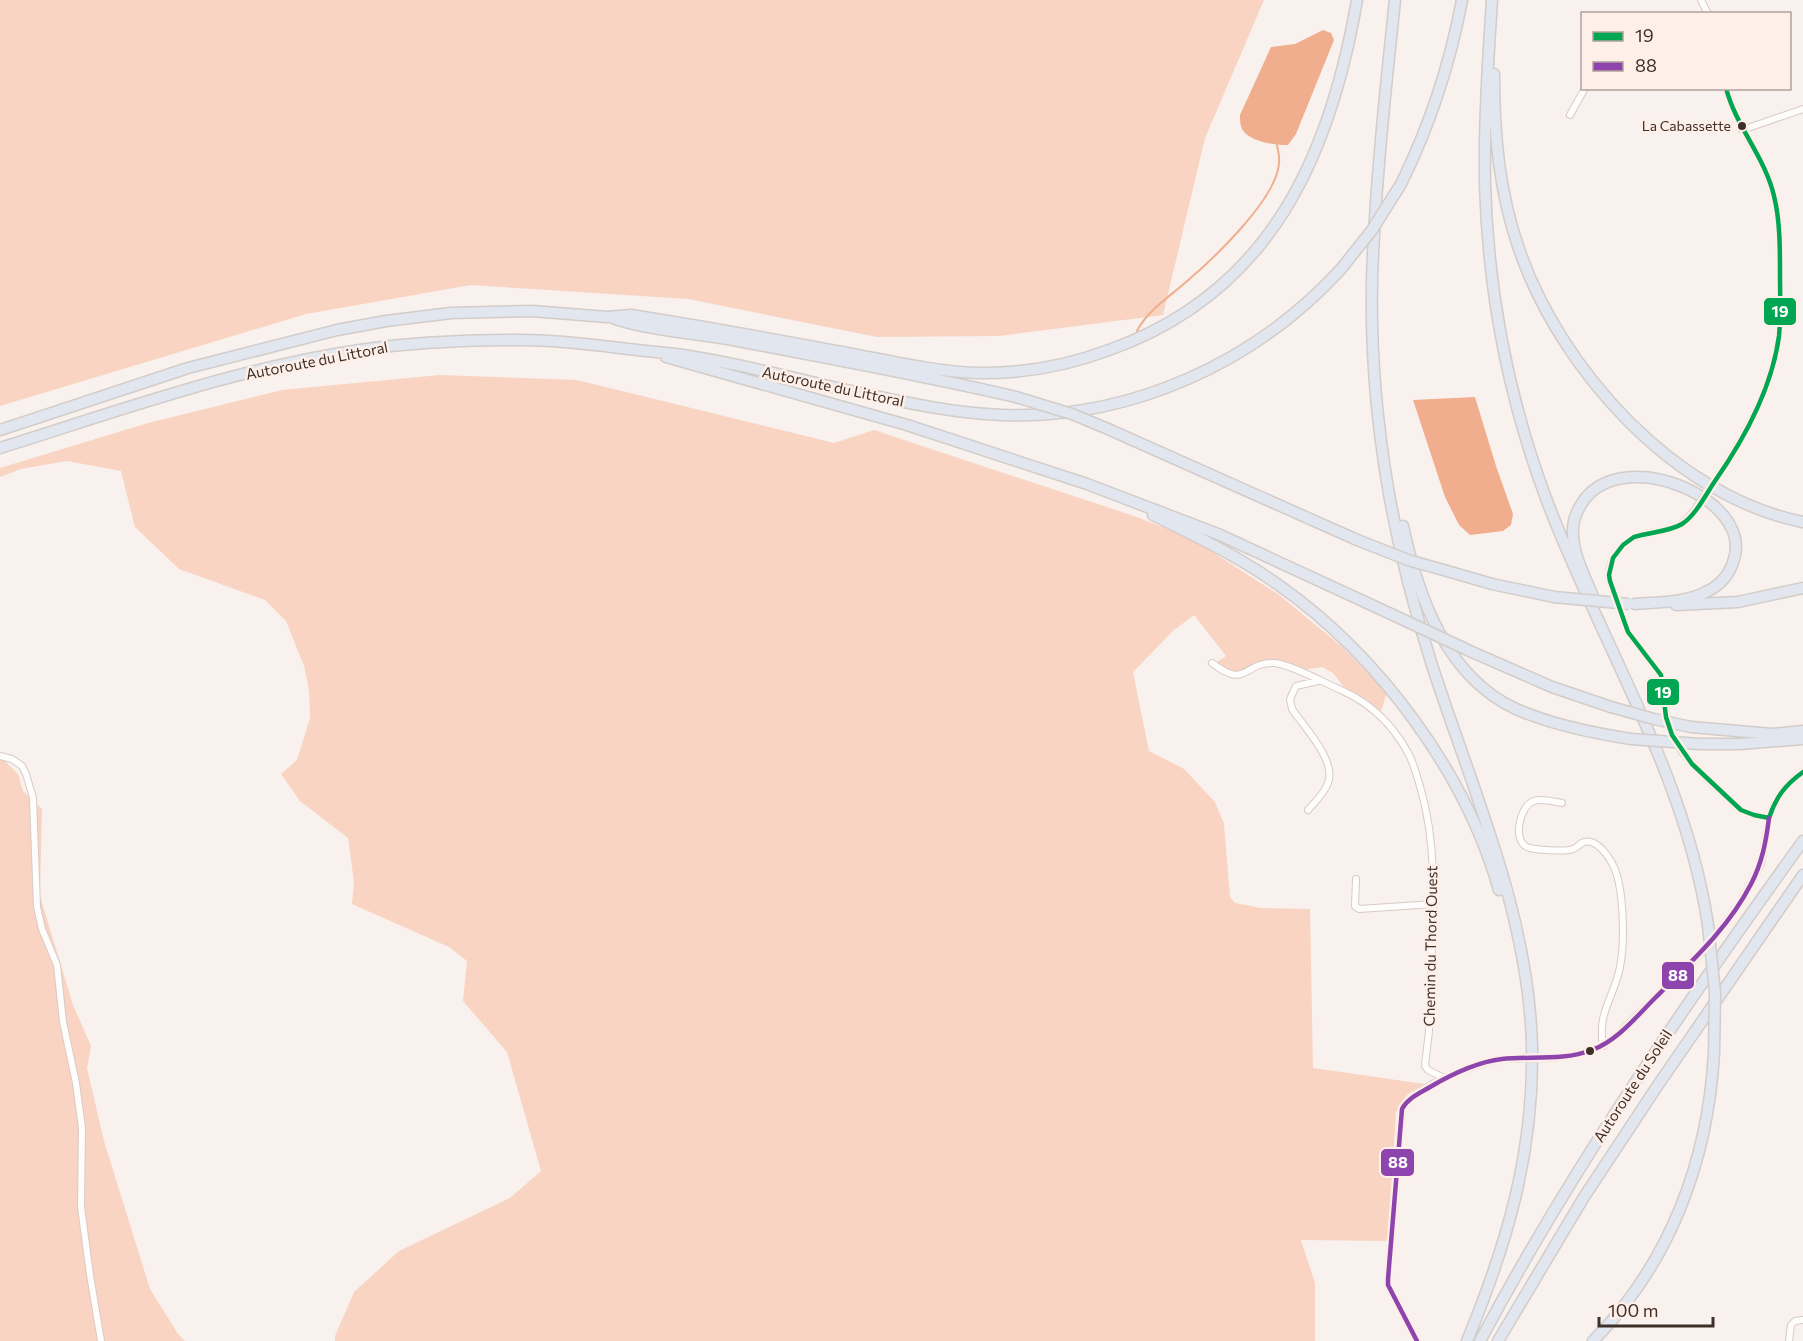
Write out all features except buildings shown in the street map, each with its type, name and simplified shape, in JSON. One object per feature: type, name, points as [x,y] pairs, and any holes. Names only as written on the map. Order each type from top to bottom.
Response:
[{"type":"highway","name":"Autoroute du Littoral","points":[[0,430],[188,368],[337,330],[376,322],[451,313],[532,311],[606,317],[631,315],[919,366],[974,373],[1014,372],[1058,366],[1134,341],[1170,323],[1215,291],[1254,254],[1280,219],[1320,140],[1336,94],[1357,0]]},
{"type":"highway","points":[[1395,0],[1373,254],[1373,348],[1377,413],[1407,578],[1503,879],[1517,932],[1527,988],[1532,1049],[1528,1130],[1523,1162],[1505,1240],[1467,1341]]},
{"type":"highway","name":"Autoroute du Littoral","points":[[0,448],[179,392],[274,367],[361,350],[447,341],[526,340],[680,354],[899,401],[951,410],[1002,415],[1080,410],[1150,394],[1198,375],[1227,361],[1252,345],[1314,296],[1341,269],[1372,230],[1401,184],[1419,148],[1437,101],[1462,0]]},
{"type":"highway","points":[[1493,0],[1494,103],[1500,172],[1509,215],[1522,258],[1555,327],[1576,360],[1606,398],[1670,459],[1704,481],[1751,506],[1803,522]]},
{"type":"highway","points":[[1493,0],[1485,117],[1485,186],[1493,288],[1503,348],[1519,419],[1546,500],[1578,579],[1653,739],[1678,804],[1699,873],[1708,926],[1715,992],[1714,1053],[1710,1094],[1693,1177],[1677,1219],[1659,1255],[1638,1287],[1593,1341]]},
{"type":"highway","points":[[1381,143],[1379,319],[1383,404],[1394,484],[1404,529],[1419,584],[1444,642],[1465,670],[1495,697],[1516,709],[1547,720],[1599,734],[1631,739],[1700,744],[1740,744],[1803,739]]},
{"type":"highway","points":[[606,317],[632,324],[947,381],[1016,397],[1072,414],[1355,539],[1408,560],[1492,584],[1554,597],[1632,604],[1698,606],[1738,602],[1803,588]]},
{"type":"highway","points":[[651,352],[907,425],[1087,484],[1218,534],[1472,652],[1552,687],[1611,707],[1691,727],[1744,733],[1772,734],[1803,731]]},
{"type":"highway","points":[[1621,670],[1577,555],[1572,531],[1576,514],[1587,496],[1595,488],[1616,478],[1634,476],[1664,481],[1695,493],[1727,518],[1734,529],[1736,553],[1727,575],[1719,584],[1707,592],[1684,599],[1632,604]]},
{"type":"highway","points":[[1087,484],[1201,538],[1280,586],[1339,635],[1389,689],[1424,733],[1453,782],[1478,833],[1497,884],[1527,988]]},
{"type":"highway","name":"Autoroute du Soleil","points":[[1480,1341],[1560,1201],[1683,1009],[1803,841]]},
{"type":"highway","name":"Autoroute du Soleil","points":[[1498,1341],[1590,1188],[1658,1084],[1803,875]]},
{"type":"street","points":[[1570,115],[1584,90]]},
{"type":"street","points":[[1726,90],[1742,130],[1764,168],[1776,203],[1780,252],[1780,318],[1775,357],[1768,382],[1747,429],[1693,512],[1680,525],[1634,537],[1623,545],[1613,558],[1609,575],[1611,588],[1628,632],[1661,675],[1668,726],[1682,752],[1741,810],[1769,818]]},
{"type":"street","points":[[1742,130],[1803,109]]},
{"type":"street","name":"Chemin du Thord Ouest","points":[[1212,663],[1230,675],[1237,676],[1262,665],[1274,663],[1299,671],[1353,696],[1375,711],[1408,752],[1416,770],[1427,816],[1432,852],[1434,904],[1429,1029],[1425,1066],[1444,1078]]},
{"type":"street","points":[[1308,810],[1330,781],[1330,765],[1292,709],[1290,699],[1296,686],[1318,681]]},
{"type":"street","points":[[0,756],[12,759],[22,766],[33,798],[37,907],[42,929],[58,971],[63,1022],[76,1083],[82,1128],[81,1207],[101,1341]]},
{"type":"street","points":[[1417,1341],[1388,1285],[1402,1109],[1415,1096],[1444,1078],[1481,1063],[1502,1059],[1550,1058],[1579,1054],[1603,1046],[1632,1021],[1720,930],[1750,886],[1761,864],[1769,818],[1778,796],[1787,784],[1803,772]]},
{"type":"street","points":[[1562,803],[1537,800],[1532,802],[1521,818],[1519,838],[1525,846],[1533,849],[1568,850],[1584,842],[1592,842],[1605,852],[1613,866],[1620,889],[1623,929],[1620,966],[1600,1027],[1603,1046]]},
{"type":"street","points":[[1356,879],[1355,906],[1359,909],[1434,904]]},
{"type":"street","points":[[1789,1341],[1791,1325],[1795,1321],[1803,1320]]},
{"type":"shaded area","points":[[0,0],[1264,0],[1205,138],[1163,315],[999,336],[877,337],[688,299],[471,285],[306,314],[0,406]]},
{"type":"shaded area","points":[[1323,30],[1331,33],[1334,40],[1296,134],[1288,145],[1250,137],[1242,129],[1240,115],[1271,47],[1295,44]]},
{"type":"shaded area","points":[[440,375],[577,380],[834,443],[874,430],[1137,517],[1192,539],[1278,594],[1340,645],[1387,692],[1381,711],[1366,699],[1344,687],[1333,673],[1322,667],[1303,670],[1281,662],[1233,673],[1225,670],[1217,662],[1226,656],[1194,615],[1173,631],[1133,672],[1149,751],[1184,769],[1215,802],[1224,824],[1230,897],[1235,903],[1261,908],[1310,909],[1313,1068],[1424,1084],[1408,1094],[1396,1112],[1388,1241],[1301,1240],[1315,1283],[1315,1341],[335,1341],[335,1336],[354,1292],[399,1251],[510,1198],[541,1171],[507,1052],[463,1001],[467,961],[449,947],[352,904],[354,882],[348,838],[300,801],[281,774],[297,760],[310,718],[309,691],[304,666],[286,621],[265,600],[179,569],[135,527],[121,471],[67,461],[21,469],[0,477],[0,468],[148,423],[282,390]]},
{"type":"shaded area","points":[[1475,397],[1513,514],[1511,525],[1503,531],[1470,535],[1459,525],[1445,497],[1413,400]]},
{"type":"shaded area","points":[[0,756],[18,774],[23,791],[42,809],[40,896],[73,1005],[91,1046],[87,1068],[104,1141],[150,1289],[178,1334],[185,1341],[0,1341]]},
{"type":"waterway","points":[[1137,331],[1152,311],[1211,259],[1256,211],[1275,178],[1279,161],[1277,145]]},
{"type":"transit line","name":"19","points":[[1727,90],[1736,116],[1770,182],[1776,205],[1780,244],[1780,304],[1779,336],[1775,356],[1764,394],[1747,430],[1696,510],[1677,527],[1634,537],[1623,545],[1613,558],[1609,575],[1628,632],[1661,675],[1666,717],[1672,735],[1692,764],[1741,810],[1769,818],[1782,792],[1803,772]]},
{"type":"transit line","name":"88","points":[[1417,1341],[1388,1285],[1402,1109],[1414,1096],[1474,1066],[1502,1059],[1570,1056],[1592,1050],[1618,1035],[1695,958],[1731,916],[1758,868],[1769,818]]},
{"type":"place","name":"La Cabassette","points":[[1742,126]]}]
